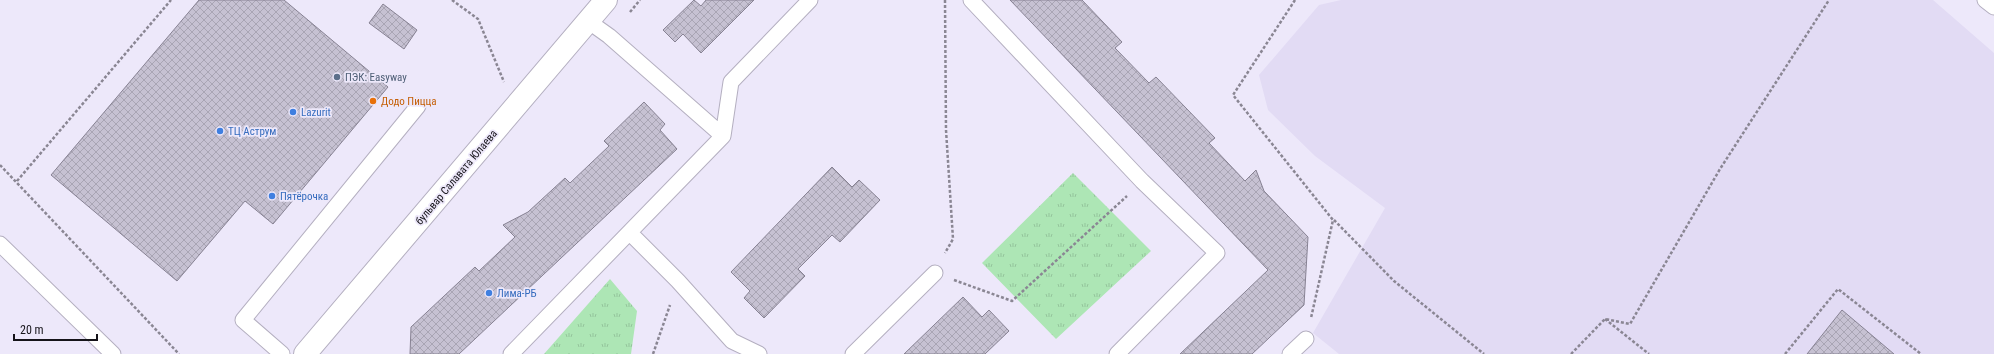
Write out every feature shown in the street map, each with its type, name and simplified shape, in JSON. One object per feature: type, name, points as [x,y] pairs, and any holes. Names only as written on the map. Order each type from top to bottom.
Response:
[{"type":"street","name":"бульвар Салавата Юлаева","points":[[305,354],[606,0]]},
{"type":"lane","points":[[512,354],[630,234],[723,136],[731,82],[810,0]]},
{"type":"lane","points":[[971,0],[1142,181],[1217,253],[1117,354]]},
{"type":"lane","points":[[1985,0],[1994,7]]},
{"type":"lane","points":[[588,21],[609,36],[723,136]]},
{"type":"lane","points":[[282,354],[243,320],[418,106]]},
{"type":"lane","points":[[630,234],[678,281],[732,341],[759,354]]},
{"type":"lane","points":[[0,244],[113,354]]},
{"type":"lane","points":[[853,354],[935,273]]},
{"type":"lane","points":[[1290,354],[1306,339]]},
{"type":"path","points":[[17,181],[171,0]]},
{"type":"path","points":[[452,0],[478,19],[506,87]]},
{"type":"path","points":[[945,0],[946,130],[953,239],[935,273],[1012,301],[1142,181]]},
{"type":"path","points":[[1294,0],[1233,95],[1333,220],[1394,281],[1484,354]]},
{"type":"path","points":[[1605,319],[1630,324],[1720,168],[1829,0]]},
{"type":"path","points":[[0,165],[17,181],[179,354]]},
{"type":"path","points":[[1306,339],[1333,220]]},
{"type":"path","points":[[653,354],[678,281]]},
{"type":"path","points":[[1785,354],[1838,289],[1921,354]]},
{"type":"path","points":[[1571,354],[1605,319]]},
{"type":"path","points":[[1605,319],[1649,354]]},
{"type":"shaded area","points":[[1341,0],[1933,0],[1994,53],[1994,354],[1339,354],[1313,333],[1385,208],[1315,156],[1268,110],[1259,75],[1319,5]]},
{"type":"green space","points":[[1073,173],[1151,251],[1056,339],[982,263]]},
{"type":"green space","points":[[610,279],[637,311],[631,354],[544,354]]},
{"type":"building","name":"ТЦ Аструм","points":[[199,0],[284,0],[388,87],[273,224],[245,201],[177,281],[51,175]]},
{"type":"building","points":[[694,0],[701,6],[706,0],[754,0],[701,53],[683,34],[675,42],[663,30]]},
{"type":"building","points":[[1010,0],[1082,0],[1122,42],[1115,48],[1149,83],[1156,77],[1215,138],[1209,143],[1245,181],[1256,170],[1264,191],[1308,237],[1304,305],[1252,354],[1180,354],[1268,270]]},
{"type":"building","points":[[383,4],[417,30],[404,49],[369,23]]},
{"type":"building","points":[[644,102],[665,124],[660,130],[677,149],[459,354],[410,354],[411,327],[475,267],[479,271],[515,237],[503,225],[528,212],[565,178],[570,183],[609,146],[604,141]]},
{"type":"building","points":[[832,167],[852,187],[859,180],[880,200],[840,242],[832,235],[798,269],[805,276],[764,318],[744,298],[750,291],[731,272]]},
{"type":"building","points":[[963,297],[982,317],[989,310],[1009,331],[985,354],[904,354]]},
{"type":"building","points":[[1842,310],[1894,354],[1807,354]]},
{"type":"place","name":"ПЭК: Easyway","points":[[337,77]]},
{"type":"place","name":"Додо Пицца","points":[[373,101]]},
{"type":"place","name":"Lazurit","points":[[293,112]]},
{"type":"place","name":"ТЦ Аструм","points":[[220,131]]},
{"type":"place","name":"Пятёрочка","points":[[272,196]]},
{"type":"place","name":"Лима-РБ","points":[[489,293]]}]
